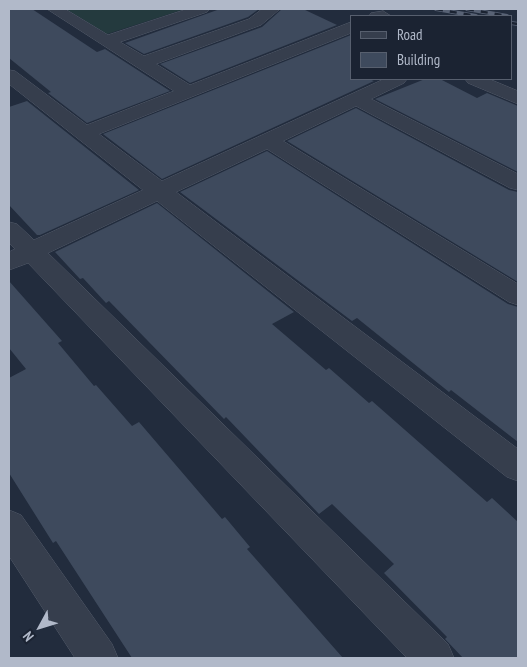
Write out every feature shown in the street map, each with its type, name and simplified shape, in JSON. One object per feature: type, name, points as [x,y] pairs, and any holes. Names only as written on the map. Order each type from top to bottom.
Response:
[{"type":"street","points":[[55,9],[189,92]]},
{"type":"street","points":[[106,41],[202,9]]},
{"type":"street","points":[[142,63],[255,22],[272,9]]},
{"type":"street","points":[[85,134],[350,27]]},
{"type":"street","points":[[9,75],[518,468]]},
{"type":"street","points":[[20,256],[396,80]]},
{"type":"street","points":[[476,80],[518,98]]},
{"type":"street","points":[[356,98],[518,183]]},
{"type":"street","points":[[267,140],[518,296]]},
{"type":"street","points":[[9,229],[20,256],[434,658]]},
{"type":"street","points":[[9,526],[98,658]]},
{"type":"green space","points":[[66,9],[185,9],[107,34]]},
{"type":"building","points":[[9,9],[32,9],[97,52],[105,49],[170,91],[87,123],[48,93],[51,92],[9,58]]},
{"type":"building","points":[[220,9],[259,9],[248,17],[144,54],[125,43]]},
{"type":"building","points":[[282,9],[303,9],[337,25],[190,83],[160,64],[262,27]]},
{"type":"building","points":[[350,35],[350,80],[374,81],[162,179],[103,134]]},
{"type":"building","points":[[422,80],[442,80],[477,98],[487,93],[518,106],[518,172],[375,99]]},
{"type":"building","points":[[27,101],[139,190],[37,235],[9,205],[9,107]]},
{"type":"building","points":[[356,108],[509,190],[518,192],[518,282],[287,141]]},
{"type":"building","points":[[267,151],[508,304],[518,307],[518,442],[451,390],[449,392],[357,318],[352,321],[180,192]]},
{"type":"building","points":[[157,203],[294,312],[272,324],[326,370],[329,368],[369,403],[372,401],[487,502],[492,498],[518,522],[518,658],[463,658],[445,639],[447,637],[384,573],[394,564],[332,504],[319,514],[226,417],[224,419],[109,301],[106,303],[55,252]]},
{"type":"building","points":[[9,281],[62,341],[58,343],[94,386],[96,385],[132,426],[139,422],[222,519],[225,517],[250,547],[247,549],[343,658],[132,658],[56,541],[53,543],[9,473],[9,378],[26,369],[9,348]]},
{"type":"railway","points":[[436,9],[470,15]]},
{"type":"railway","points":[[467,9],[501,15]]},
{"type":"railway","points":[[512,23],[518,24]]}]
